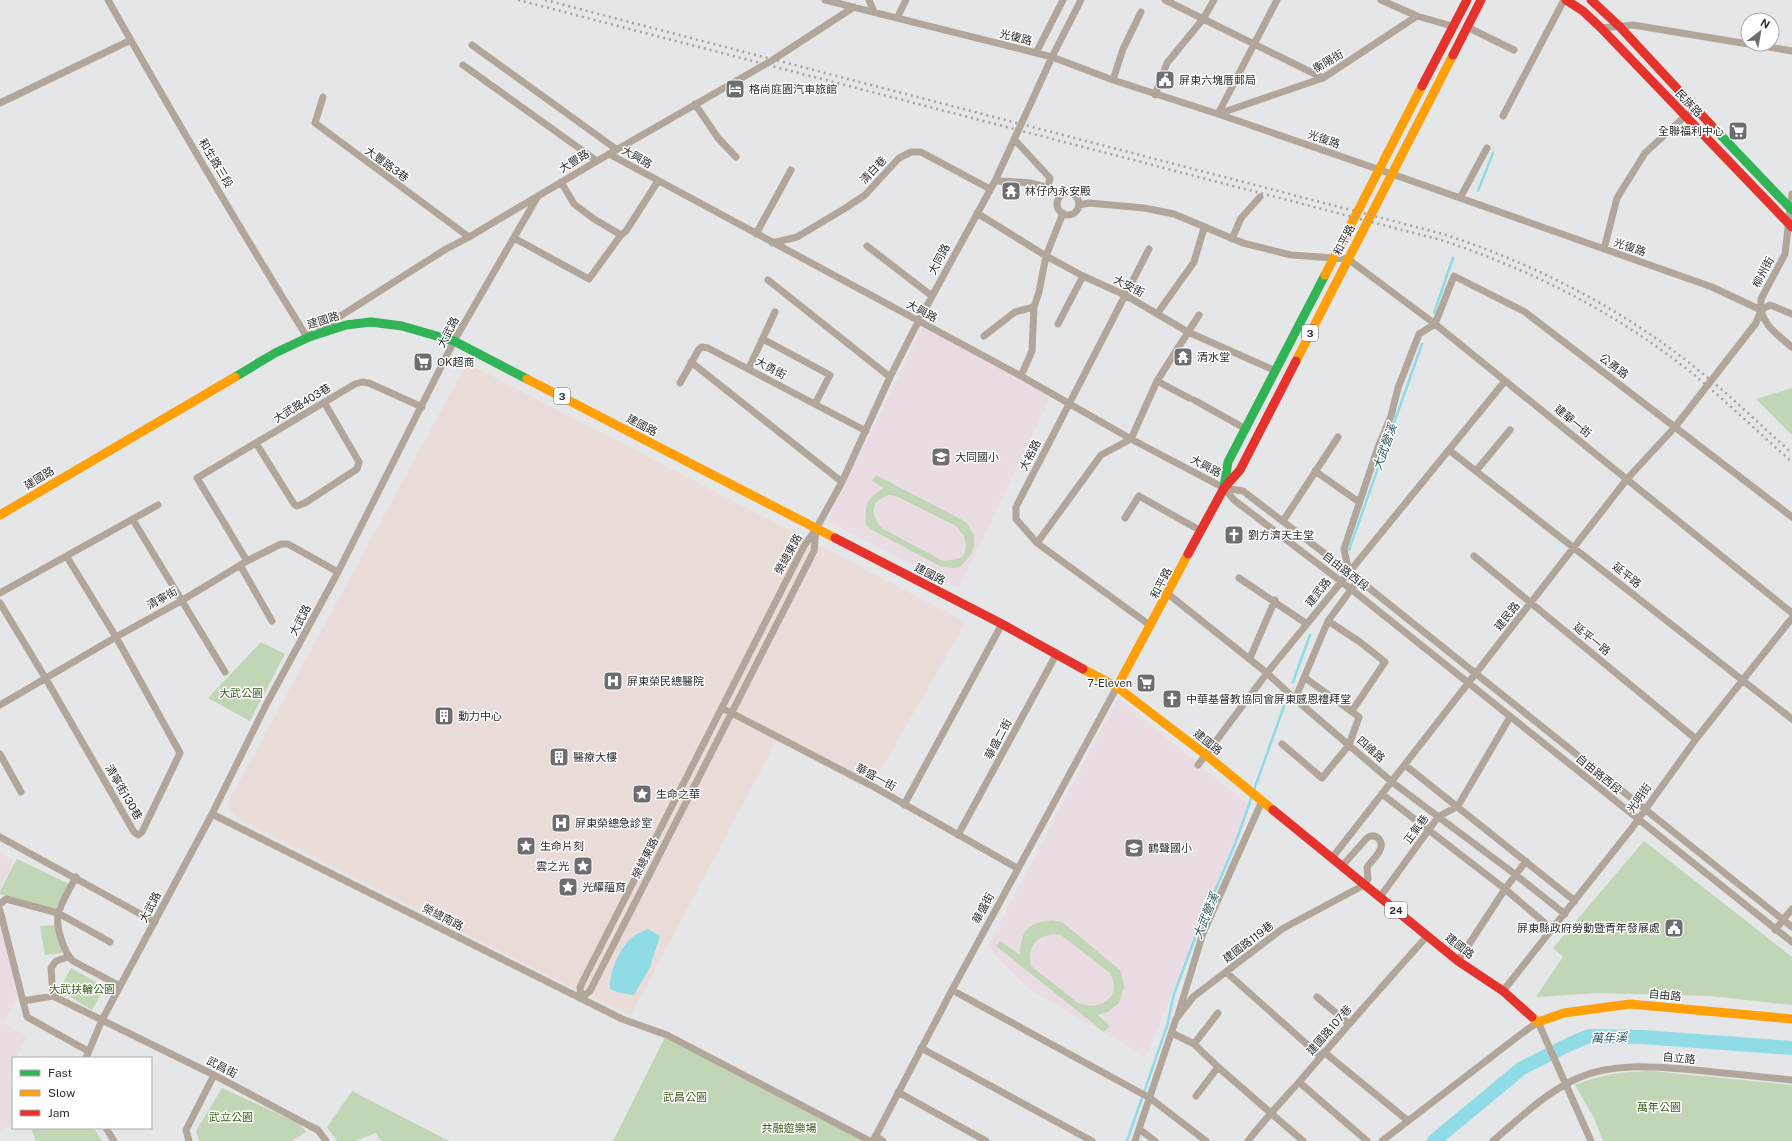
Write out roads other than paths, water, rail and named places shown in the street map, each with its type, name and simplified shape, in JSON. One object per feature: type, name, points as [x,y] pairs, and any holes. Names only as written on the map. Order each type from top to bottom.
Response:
[{"type":"main road","name":"和平路","points":[[1224,488],[1228,462],[1452,26],[1467,0]]},
{"type":"main road","name":"和平路","points":[[1118,687],[1224,488],[1240,470],[1481,0]]},
{"type":"main road","name":"民族路","points":[[1565,0],[1583,11],[1601,28],[1790,225]]},
{"type":"main road","name":"民族路","points":[[1591,0],[1619,26],[1694,108],[1791,209]]},
{"type":"main road","name":"建國路","points":[[0,515],[275,353],[307,337],[342,326],[370,322],[392,325],[454,341],[1002,624],[1118,687],[1206,755],[1458,960],[1503,991],[1538,1022]]},
{"type":"main road","name":"自由路","points":[[1538,1022],[1564,1013],[1630,1004],[1792,1019]]},
{"type":"street","name":"和生路三段","points":[[108,0],[307,337]]},
{"type":"street","name":"光復路","points":[[825,0],[1052,57],[1113,80],[1218,114],[1392,174],[1712,287],[1761,310]]},
{"type":"street","points":[[869,0],[874,12]]},
{"type":"street","points":[[897,18],[906,0]]},
{"type":"street","points":[[1036,53],[1063,0]]},
{"type":"street","name":"大同路","points":[[816,529],[842,482],[890,377],[918,322],[976,213],[995,181],[1052,57],[1081,0]]},
{"type":"street","points":[[1165,0],[1323,78]]},
{"type":"street","points":[[1154,94],[1167,63],[1203,19],[1214,0]]},
{"type":"street","points":[[1218,114],[1277,0]]},
{"type":"street","points":[[1381,0],[1417,16],[1452,26]]},
{"type":"street","points":[[1503,116],[1565,0]]},
{"type":"street","name":"大豐路","points":[[307,337],[446,249],[470,237],[597,160],[771,61],[854,7]]},
{"type":"street","points":[[1113,80],[1123,49],[1141,12]]},
{"type":"street","name":"衡陽街","points":[[1218,114],[1323,78],[1417,16]]},
{"type":"street","points":[[1601,28],[1633,25],[1644,26],[1740,42]]},
{"type":"street","points":[[1467,27],[1514,50]]},
{"type":"street","points":[[0,102],[131,40]]},
{"type":"street","points":[[472,44],[616,149]]},
{"type":"street","points":[[1780,49],[1792,51]]},
{"type":"street","points":[[463,65],[597,160]]},
{"type":"street","name":"大豐路3巷","points":[[323,97],[315,123],[470,237]]},
{"type":"street","points":[[694,104],[718,138],[736,157]]},
{"type":"street","points":[[1604,249],[1617,198],[1645,153],[1694,108]]},
{"type":"street","points":[[1014,139],[1050,178],[1048,187]]},
{"type":"street","points":[[1460,198],[1487,148]]},
{"type":"street","name":"清白巷","points":[[772,243],[797,237],[865,195],[899,158],[911,152],[921,152],[990,189]]},
{"type":"street","name":"大興路","points":[[609,154],[918,322],[1021,376],[1131,439],[1224,488]]},
{"type":"street","points":[[756,234],[792,170]]},
{"type":"street","points":[[514,238],[590,279],[621,235],[626,231],[658,181]]},
{"type":"street","points":[[995,181],[1032,183],[1048,187],[1061,195],[1068,193],[1075,195],[1079,205]]},
{"type":"street","points":[[561,182],[574,204],[594,220],[621,235]]},
{"type":"street","name":"柳州街","points":[[1703,391],[1756,323],[1761,310],[1761,299],[1785,254],[1790,225],[1792,194]]},
{"type":"street","name":"大武路","points":[[87,1054],[102,1020],[212,814],[266,705],[338,572],[454,341],[539,195]]},
{"type":"street","points":[[1021,376],[1032,351],[1034,307],[1039,292],[1046,256],[1062,214],[1057,205],[1061,195]]},
{"type":"street","points":[[1232,239],[1240,218],[1245,211],[1260,197]]},
{"type":"street","points":[[1062,214],[1073,214],[1079,205],[1089,203],[1144,208],[1174,214],[1232,239],[1291,255],[1348,259]]},
{"type":"street","name":"大安街","points":[[976,213],[1046,256],[1082,276],[1125,295],[1188,332],[1276,371]]},
{"type":"street","points":[[1156,314],[1194,262],[1204,228]]},
{"type":"street","points":[[867,246],[932,296]]},
{"type":"street","name":"大裕路","points":[[1148,249],[1016,507],[1016,519],[1037,543],[1151,626]]},
{"type":"street","name":"建華一街","points":[[1348,259],[1436,324],[1792,613]]},
{"type":"street","points":[[1058,324],[1082,276]]},
{"type":"street","name":"公勇路","points":[[1436,324],[1454,276],[1525,312],[1792,517]]},
{"type":"street","points":[[768,280],[890,377]]},
{"type":"street","points":[[1792,314],[1770,305],[1761,310],[1764,321],[1792,347]]},
{"type":"street","points":[[984,336],[1015,312],[1034,307]]},
{"type":"street","points":[[749,368],[775,312]]},
{"type":"street","points":[[1037,543],[1101,455],[1131,439],[1158,381],[1199,315]]},
{"type":"street","points":[[1349,572],[1344,549],[1359,502],[1391,416],[1398,388],[1419,334],[1436,324]]},
{"type":"street","points":[[763,339],[830,375],[815,404]]},
{"type":"street","name":"大勇街","points":[[680,383],[699,349],[702,347],[708,348],[749,368],[866,431]]},
{"type":"street","points":[[691,362],[842,482]]},
{"type":"street","points":[[1158,381],[1246,429]]},
{"type":"street","name":"建武路","points":[[1198,765],[1267,673],[1340,581],[1349,572],[1505,381]]},
{"type":"street","name":"大武路403巷","points":[[247,561],[197,478],[355,384],[362,382],[422,407]]},
{"type":"street","name":"建民路","points":[[1332,858],[1406,765],[1627,479],[1675,427],[1703,391]]},
{"type":"street","points":[[256,443],[294,504],[297,506],[305,504],[357,469],[359,462],[324,402]]},
{"type":"street","points":[[1476,471],[1510,430]]},
{"type":"street","points":[[1283,522],[1315,470],[1338,437]]},
{"type":"street","name":"延平路","points":[[1449,450],[1792,719]]},
{"type":"street","points":[[1315,470],[1359,502]]},
{"type":"street","name":"自由路西段","points":[[1224,488],[1243,491],[1349,572],[1792,927]]},
{"type":"street","name":"自由路西段","points":[[1224,488],[1234,500],[1351,589],[1775,930],[1792,942]]},
{"type":"street","points":[[1125,518],[1139,496],[1201,531]]},
{"type":"street","points":[[0,593],[158,506]]},
{"type":"street","points":[[133,520],[225,672]]},
{"type":"street","name":"榮總東路","points":[[581,998],[580,987],[804,546],[816,529]]},
{"type":"street","name":"榮總東路","points":[[581,998],[590,991],[814,551],[816,529]]},
{"type":"street","name":"清寧街","points":[[0,705],[181,601],[240,565],[281,544],[288,544],[338,572]]},
{"type":"street","points":[[67,556],[116,637]]},
{"type":"street","name":"延平一路","points":[[1474,556],[1696,739]]},
{"type":"street","points":[[240,565],[272,621]]},
{"type":"street","points":[[1239,578],[1274,600],[1307,624]]},
{"type":"street","points":[[1291,696],[1304,677],[1328,621],[1358,580]]},
{"type":"street","name":"四維路","points":[[1168,594],[1250,658],[1291,696],[1392,782],[1516,875],[1564,914]]},
{"type":"street","points":[[1250,658],[1274,600]]},
{"type":"street","points":[[0,603],[46,679]]},
{"type":"street","name":"光明街","points":[[1503,991],[1553,930],[1638,819],[1644,808],[1696,739],[1792,618]]},
{"type":"street","points":[[1328,621],[1360,642],[1385,662],[1352,711]]},
{"type":"street","points":[[904,805],[1002,624]]},
{"type":"street","name":"清寧街130巷","points":[[46,679],[134,832],[138,835],[145,829],[180,753],[116,637]]},
{"type":"street","points":[[757,639],[767,644]]},
{"type":"street","name":"華盛二街","points":[[958,835],[1057,653]]},
{"type":"street","points":[[1282,744],[1322,778],[1349,745],[1359,717],[1304,677]]},
{"type":"street","name":"華盛街","points":[[873,1140],[1017,868],[1118,687]]},
{"type":"street","name":"華盛一街","points":[[722,708],[904,805],[1017,868]]},
{"type":"street","points":[[1458,806],[1510,717]]},
{"type":"street","points":[[0,754],[21,792]]},
{"type":"street","points":[[696,760],[705,765]]},
{"type":"street","points":[[1406,765],[1575,901]]},
{"type":"street","points":[[1382,794],[1505,889],[1553,930]]},
{"type":"street","points":[[1176,1019],[1203,933],[1256,796]]},
{"type":"street","name":"正氣巷","points":[[1380,897],[1438,817],[1458,806]]},
{"type":"street","name":"榮總南路","points":[[212,814],[622,1019],[666,1035],[873,1140],[883,1141]]},
{"type":"street","points":[[1342,866],[1367,838],[1376,836],[1381,841],[1382,845],[1367,867],[1368,879],[1364,885]]},
{"type":"street","points":[[0,837],[76,877],[155,922]]},
{"type":"street","points":[[1458,960],[1505,889],[1526,861]]},
{"type":"street","points":[[76,877],[58,913],[58,922],[64,948],[68,957],[73,961],[120,986]]},
{"type":"street","name":"建國路119巷","points":[[1135,1141],[1176,1019],[1193,997],[1282,929],[1364,885]]},
{"type":"street","points":[[0,904],[1,901],[6,899],[58,913],[110,942]]},
{"type":"street","points":[[1775,930],[1792,908]]},
{"type":"street","points":[[0,910],[27,1018],[87,1054]]},
{"type":"street","points":[[610,928],[620,932]]},
{"type":"street","name":"建國路107巷","points":[[1248,1141],[1270,1112],[1299,1082],[1348,1023],[1428,935]]},
{"type":"street","points":[[23,1001],[53,996],[51,968],[56,961],[68,957]]},
{"type":"street","points":[[1226,972],[1322,1054],[1407,1120]]},
{"type":"street","points":[[952,990],[1150,1098],[1206,1141]]},
{"type":"street","name":"武昌街","points":[[53,996],[214,1075],[318,1130],[326,1141]]},
{"type":"street","points":[[1317,997],[1348,1023]]},
{"type":"street","points":[[1194,1044],[1218,1013]]},
{"type":"street","points":[[1382,1141],[1407,1120],[1538,1022],[1591,1141]]},
{"type":"street","points":[[1172,1033],[1194,1044],[1218,1067],[1304,1141]]},
{"type":"street","points":[[921,1048],[1092,1141]]},
{"type":"street","name":"自立路","points":[[1492,1141],[1530,1109],[1566,1084],[1578,1077],[1610,1069],[1647,1066],[1792,1080]]},
{"type":"street","points":[[1196,1096],[1218,1067]]},
{"type":"street","points":[[189,1141],[186,1130],[214,1075]]},
{"type":"street","points":[[1299,1082],[1367,1141]]},
{"type":"street","points":[[898,1092],[986,1141]]},
{"type":"street","points":[[107,1129],[114,1141]]},
{"type":"street","points":[[1139,1129],[1155,1141]]},
{"type":"water","points":[[648,929],[660,936],[650,967],[634,995],[620,993],[610,989],[611,976],[621,950],[631,938]]},
{"type":"waterway","name":"大武營溪","points":[[1478,191],[1493,153]]},
{"type":"waterway","name":"大武營溪","points":[[1434,313],[1453,258]]},
{"type":"waterway","name":"大武營溪","points":[[1349,550],[1422,344]]},
{"type":"waterway","name":"大武營溪","points":[[1293,682],[1310,635]]},
{"type":"waterway","name":"大武營溪","points":[[1254,790],[1288,695]]},
{"type":"waterway","name":"大武營溪","points":[[1127,1141],[1167,1026],[1174,994],[1195,938],[1235,844],[1252,796]]},
{"type":"waterway","name":"萬年溪","points":[[1434,1141],[1522,1068],[1589,1036],[1642,1037],[1792,1048]]},
{"type":"railway","points":[[518,0],[1441,240],[1475,252],[1541,279],[1573,295],[1634,332],[1693,374],[1792,462]]},
{"type":"railway","points":[[545,0],[1443,234],[1477,246],[1544,274],[1607,307],[1638,326],[1697,369],[1792,453]]},
{"type":"place","name":"屏東六塊厝郵局","points":[[1165,80]]},
{"type":"place","name":"格尚庭園汽車旅館","points":[[735,89]]},
{"type":"place","name":"全聯福利中心","points":[[1738,131]]},
{"type":"place","name":"林仔內永安殿","points":[[1011,191]]},
{"type":"place","name":"清水堂","points":[[1183,357]]},
{"type":"place","name":"OK超商","points":[[423,362]]},
{"type":"place","name":"大同國小","points":[[941,457]]},
{"type":"place","name":"劉方濟天主堂","points":[[1234,535]]},
{"type":"place","name":"屏東榮民總醫院","points":[[613,681]]},
{"type":"place","name":"7-Eleven","points":[[1146,683]]},
{"type":"place","name":"中華基督教協同會屏東感恩禮拜堂","points":[[1172,699]]},
{"type":"place","name":"動力中心","points":[[444,716]]},
{"type":"place","name":"醫療大樓","points":[[559,757]]},
{"type":"place","name":"生命之華","points":[[642,794]]},
{"type":"place","name":"屏東榮總急診室","points":[[561,823]]},
{"type":"place","name":"生命片刻","points":[[526,846]]},
{"type":"place","name":"鶴聲國小","points":[[1134,848]]},
{"type":"place","name":"雲之光","points":[[583,866]]},
{"type":"place","name":"光耀蘊育","points":[[568,887]]},
{"type":"place","name":"屏東縣政府勞動暨青年發展處","points":[[1674,928]]},
{"type":"park label","name":"大武公園","points":[[241,693]]},
{"type":"park label","name":"大武扶輪公園","points":[[82,989]]},
{"type":"park label","name":"武昌公園","points":[[685,1097]]},
{"type":"park label","name":"萬年公園","points":[[1659,1107]]},
{"type":"park label","name":"武立公園","points":[[231,1117]]},
{"type":"park label","name":"共融遊樂場","points":[[789,1128]]}]
